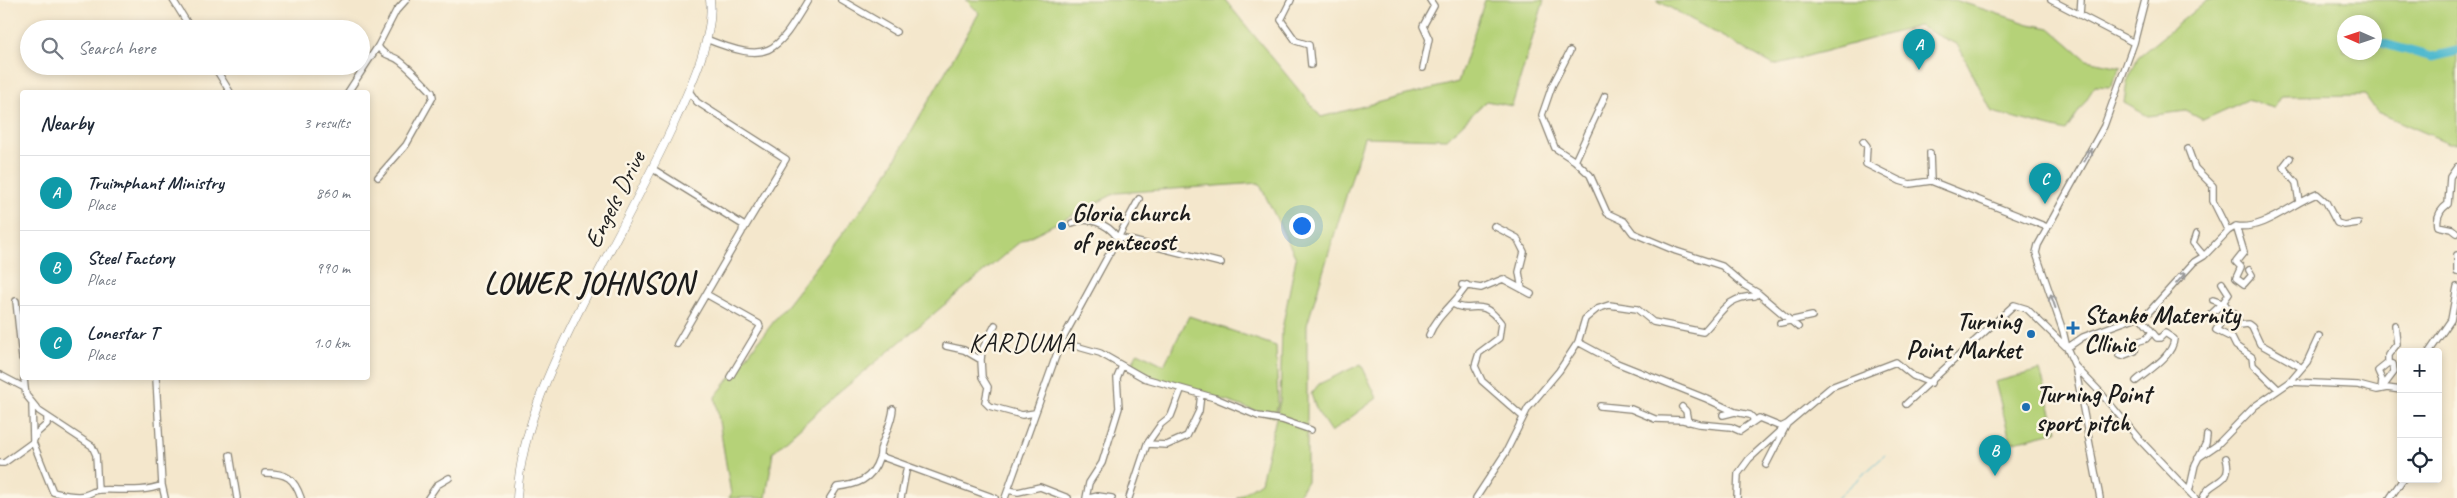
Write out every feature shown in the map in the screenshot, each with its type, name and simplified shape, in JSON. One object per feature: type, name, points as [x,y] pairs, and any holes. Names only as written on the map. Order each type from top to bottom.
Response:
[{"type":"street","points":[[173,0],[185,20]]},
{"type":"street","points":[[370,57],[378,46],[396,10],[406,0]]},
{"type":"street","name":"Engels Drive","points":[[516,498],[523,458],[535,412],[550,368],[653,169],[689,91],[706,40],[710,0]]},
{"type":"street","points":[[706,40],[746,54],[773,48],[788,34],[808,0]]},
{"type":"street","points":[[841,0],[896,32]]},
{"type":"street","points":[[1291,0],[1281,20],[1296,40],[1309,45],[1311,65]]},
{"type":"street","points":[[1423,68],[1429,39],[1423,26],[1434,6],[1430,0]]},
{"type":"street","points":[[2052,0],[2134,43]]},
{"type":"street","points":[[2080,15],[2081,0]]},
{"type":"street","points":[[2100,498],[2075,366],[2067,348],[2036,253],[2038,244],[2047,227],[2104,126],[2134,43],[2145,0]]},
{"type":"street","points":[[378,46],[381,52],[388,57],[400,61],[432,92],[433,97],[406,145],[378,177]]},
{"type":"street","points":[[1570,51],[1552,86],[1542,115],[1555,148],[1575,161],[1590,175],[1606,213],[1624,221],[1633,233],[1676,251],[1722,266],[1798,327]]},
{"type":"street","points":[[220,75],[229,90]]},
{"type":"street","points":[[349,90],[358,75]]},
{"type":"street","points":[[677,344],[786,159],[697,102],[689,91]]},
{"type":"street","points":[[1575,161],[1606,96]]},
{"type":"street","points":[[1864,141],[1867,146],[1866,164],[1900,181],[1910,184],[1931,182],[2047,227]]},
{"type":"street","points":[[2188,149],[2195,168],[2213,186],[2213,201],[2228,231]]},
{"type":"street","points":[[1930,153],[1931,182]]},
{"type":"street","points":[[2290,158],[2283,167],[2296,183],[2298,202]]},
{"type":"street","points":[[2457,166],[2450,177],[2448,204],[2441,210],[2437,222],[2438,226],[2452,229],[2457,233]]},
{"type":"street","points":[[653,169],[743,225],[744,229]]},
{"type":"street","points":[[2067,348],[2084,337],[2140,318],[2160,302],[2194,262],[2204,256],[2228,231],[2236,226],[2246,228],[2317,194],[2326,202],[2337,223],[2344,225],[2358,223]]},
{"type":"street","points":[[1005,498],[1061,342],[1139,199]]},
{"type":"street","points":[[1072,223],[1080,220],[1096,222],[1112,230],[1117,237],[1221,263]]},
{"type":"street","points":[[1494,226],[1517,238],[1524,252],[1519,272],[1522,289]]},
{"type":"street","points":[[2236,226],[2244,252],[2236,262],[2241,267],[2236,278],[2238,282],[2244,284],[2251,278],[2252,275],[2249,270]]},
{"type":"street","points":[[2196,234],[2193,243],[2204,256]]},
{"type":"street","points":[[2457,255],[2457,272]]},
{"type":"street","points":[[1429,335],[1434,322],[1453,304],[1465,285],[1481,288],[1503,279],[1531,294]]},
{"type":"street","points":[[2207,318],[2222,304],[2229,294],[2222,283]]},
{"type":"street","points":[[2432,348],[2451,320],[2457,287]]},
{"type":"street","points":[[1476,498],[1506,452],[1528,408],[1559,371],[1578,342],[1585,319],[1596,310],[1609,305],[1637,309],[1653,322],[1703,332],[1732,300],[1742,296],[1755,296],[1758,293]]},
{"type":"street","points":[[706,294],[759,324],[760,327],[730,377]]},
{"type":"street","points":[[2213,300],[2234,313],[2240,325],[2248,324],[2252,327],[2260,344],[2279,353],[2289,362],[2302,368]]},
{"type":"street","points":[[16,301],[20,339]]},
{"type":"street","points":[[1453,304],[1462,308],[1482,307],[1501,323],[1499,338],[1479,353],[1475,366],[1482,381],[1523,417]]},
{"type":"street","points":[[1906,404],[2014,305],[2026,309],[2067,348]]},
{"type":"street","points":[[2234,313],[2224,318],[2216,330],[2232,338],[2236,346],[2252,357],[2253,365],[2278,389]]},
{"type":"street","points":[[1780,323],[1792,322],[1812,316]]},
{"type":"street","points":[[2136,381],[2168,354],[2174,342],[2174,339],[2166,333],[2160,338],[2140,318]]},
{"type":"street","points":[[994,325],[982,350],[982,377],[988,388],[985,402],[989,406],[1022,415],[1036,412]]},
{"type":"street","points":[[2388,363],[2388,355],[2397,344],[2395,325]]},
{"type":"street","points":[[2119,355],[2132,353],[2135,350],[2136,342],[2146,338],[2152,332]]},
{"type":"street","points":[[2198,458],[2217,446],[2254,406],[2290,382],[2307,362],[2319,336]]},
{"type":"street","points":[[1061,342],[1100,353],[1144,378],[1201,394],[1258,416],[1282,420],[1311,430]]},
{"type":"street","points":[[1578,342],[1617,363],[1735,412],[1750,415],[1754,422]]},
{"type":"street","points":[[946,346],[964,350],[981,360]]},
{"type":"street","points":[[1737,498],[1738,474],[1743,466],[1787,424],[1831,387],[1896,362],[1913,376],[1931,383]]},
{"type":"street","points":[[2381,390],[2382,380],[2378,371],[2388,363]]},
{"type":"street","points":[[2381,390],[2385,382],[2393,376],[2393,364],[2388,363]]},
{"type":"street","points":[[1112,498],[1098,496],[1088,498],[1089,483],[1102,463],[1119,408],[1117,378],[1122,366]]},
{"type":"street","points":[[2075,366],[2100,392],[2139,439],[2195,498]]},
{"type":"street","points":[[0,375],[25,388]]},
{"type":"street","points":[[24,380],[25,388],[32,404],[33,442],[53,492],[83,496],[98,490],[117,492],[139,488],[153,489],[162,485]]},
{"type":"street","points":[[156,380],[158,438],[165,498]]},
{"type":"street","points":[[2290,382],[2358,385],[2381,390],[2397,390]]},
{"type":"street","points":[[1129,498],[1147,444],[1161,424],[1171,416],[1182,390]]},
{"type":"street","points":[[1147,444],[1167,445],[1187,436],[1199,411],[1201,394]]},
{"type":"street","points":[[32,404],[47,418],[92,446],[96,455],[98,490]]},
{"type":"street","points":[[1600,406],[1631,409],[1655,419],[1725,428],[1731,427],[1740,431],[1759,418],[1781,427],[1787,424]]},
{"type":"street","points":[[1682,407],[1686,411],[1688,422]]},
{"type":"street","points":[[830,498],[837,487],[853,485],[869,478],[880,456],[879,450],[892,417],[893,409]]},
{"type":"street","points":[[1723,415],[1735,412]]},
{"type":"street","points":[[0,463],[4,463],[33,442],[37,433],[47,424],[47,418]]},
{"type":"street","points":[[1766,465],[1787,424]]},
{"type":"street","points":[[2189,492],[2193,472],[2206,443],[2207,435]]},
{"type":"street","points":[[230,455],[237,498]]},
{"type":"street","points":[[880,456],[995,498]]},
{"type":"street","points":[[2203,498],[2209,487],[2225,477],[2228,470],[2226,458]]},
{"type":"street","points":[[902,498],[907,466]]},
{"type":"street","points":[[265,473],[286,476],[296,484],[301,498]]},
{"type":"street","points":[[428,498],[437,485],[450,478]]},
{"type":"street","points":[[2390,498],[2400,483]]},
{"type":"street","points":[[1008,490],[1018,492],[1040,487],[1068,498]]},
{"type":"green space","points":[[966,0],[1225,0],[1321,117],[1458,82],[1485,0],[1544,0],[1512,106],[1486,101],[1447,139],[1364,137],[1307,325],[1307,481],[1296,498],[1236,498],[1261,482],[1280,401],[1282,329],[1296,258],[1259,183],[1116,193],[1021,241],[835,396],[773,452],[766,498],[729,498],[731,494],[715,397],[881,184],[979,13]]},
{"type":"green space","points":[[1656,0],[1955,0],[2029,24],[2050,28],[2087,60],[2121,67],[2110,87],[2095,86],[2066,131],[1992,112],[1958,45],[1919,26],[1774,65]]},
{"type":"green space","points":[[2207,0],[2457,0],[2457,143],[2449,143],[2377,112],[2365,95],[2282,96],[2274,108],[2247,100],[2203,120],[2186,111],[2148,116],[2124,103],[2127,82],[2138,57]]},
{"type":"green space","points":[[1189,316],[1276,346],[1278,404],[1274,417],[1161,381],[1131,365],[1138,352],[1164,365]]},
{"type":"green space","points":[[1361,364],[1377,398],[1331,432],[1317,411],[1311,394],[1319,384]]},
{"type":"green space","name":"Turning Point sport pitch","points":[[2040,370],[2057,431],[2011,443],[1995,382]]},
{"type":"waterway","points":[[2382,43],[2432,57],[2457,51]]},
{"type":"waterway","points":[[1837,498],[1885,455]]},
{"type":"place","name":"Truimphant Ministry","points":[[1919,70]]},
{"type":"place","name":"Lonestar T","points":[[2045,204]]},
{"type":"place","name":"Gloria church of pentecost","points":[[1062,226]]},
{"type":"place","name":"Stanko Maternity Cllinic","points":[[2073,328]]},
{"type":"place","name":"Turning Point Market","points":[[2031,334]]},
{"type":"place","name":"Turning Point sport pitch","points":[[2026,407]]},
{"type":"place","name":"Steel Factory","points":[[1995,476]]},
{"type":"district","name":"LOWER JOHNSON","points":[[589,283]]},
{"type":"district","name":"KARDUMA","points":[[1022,342]]}]
